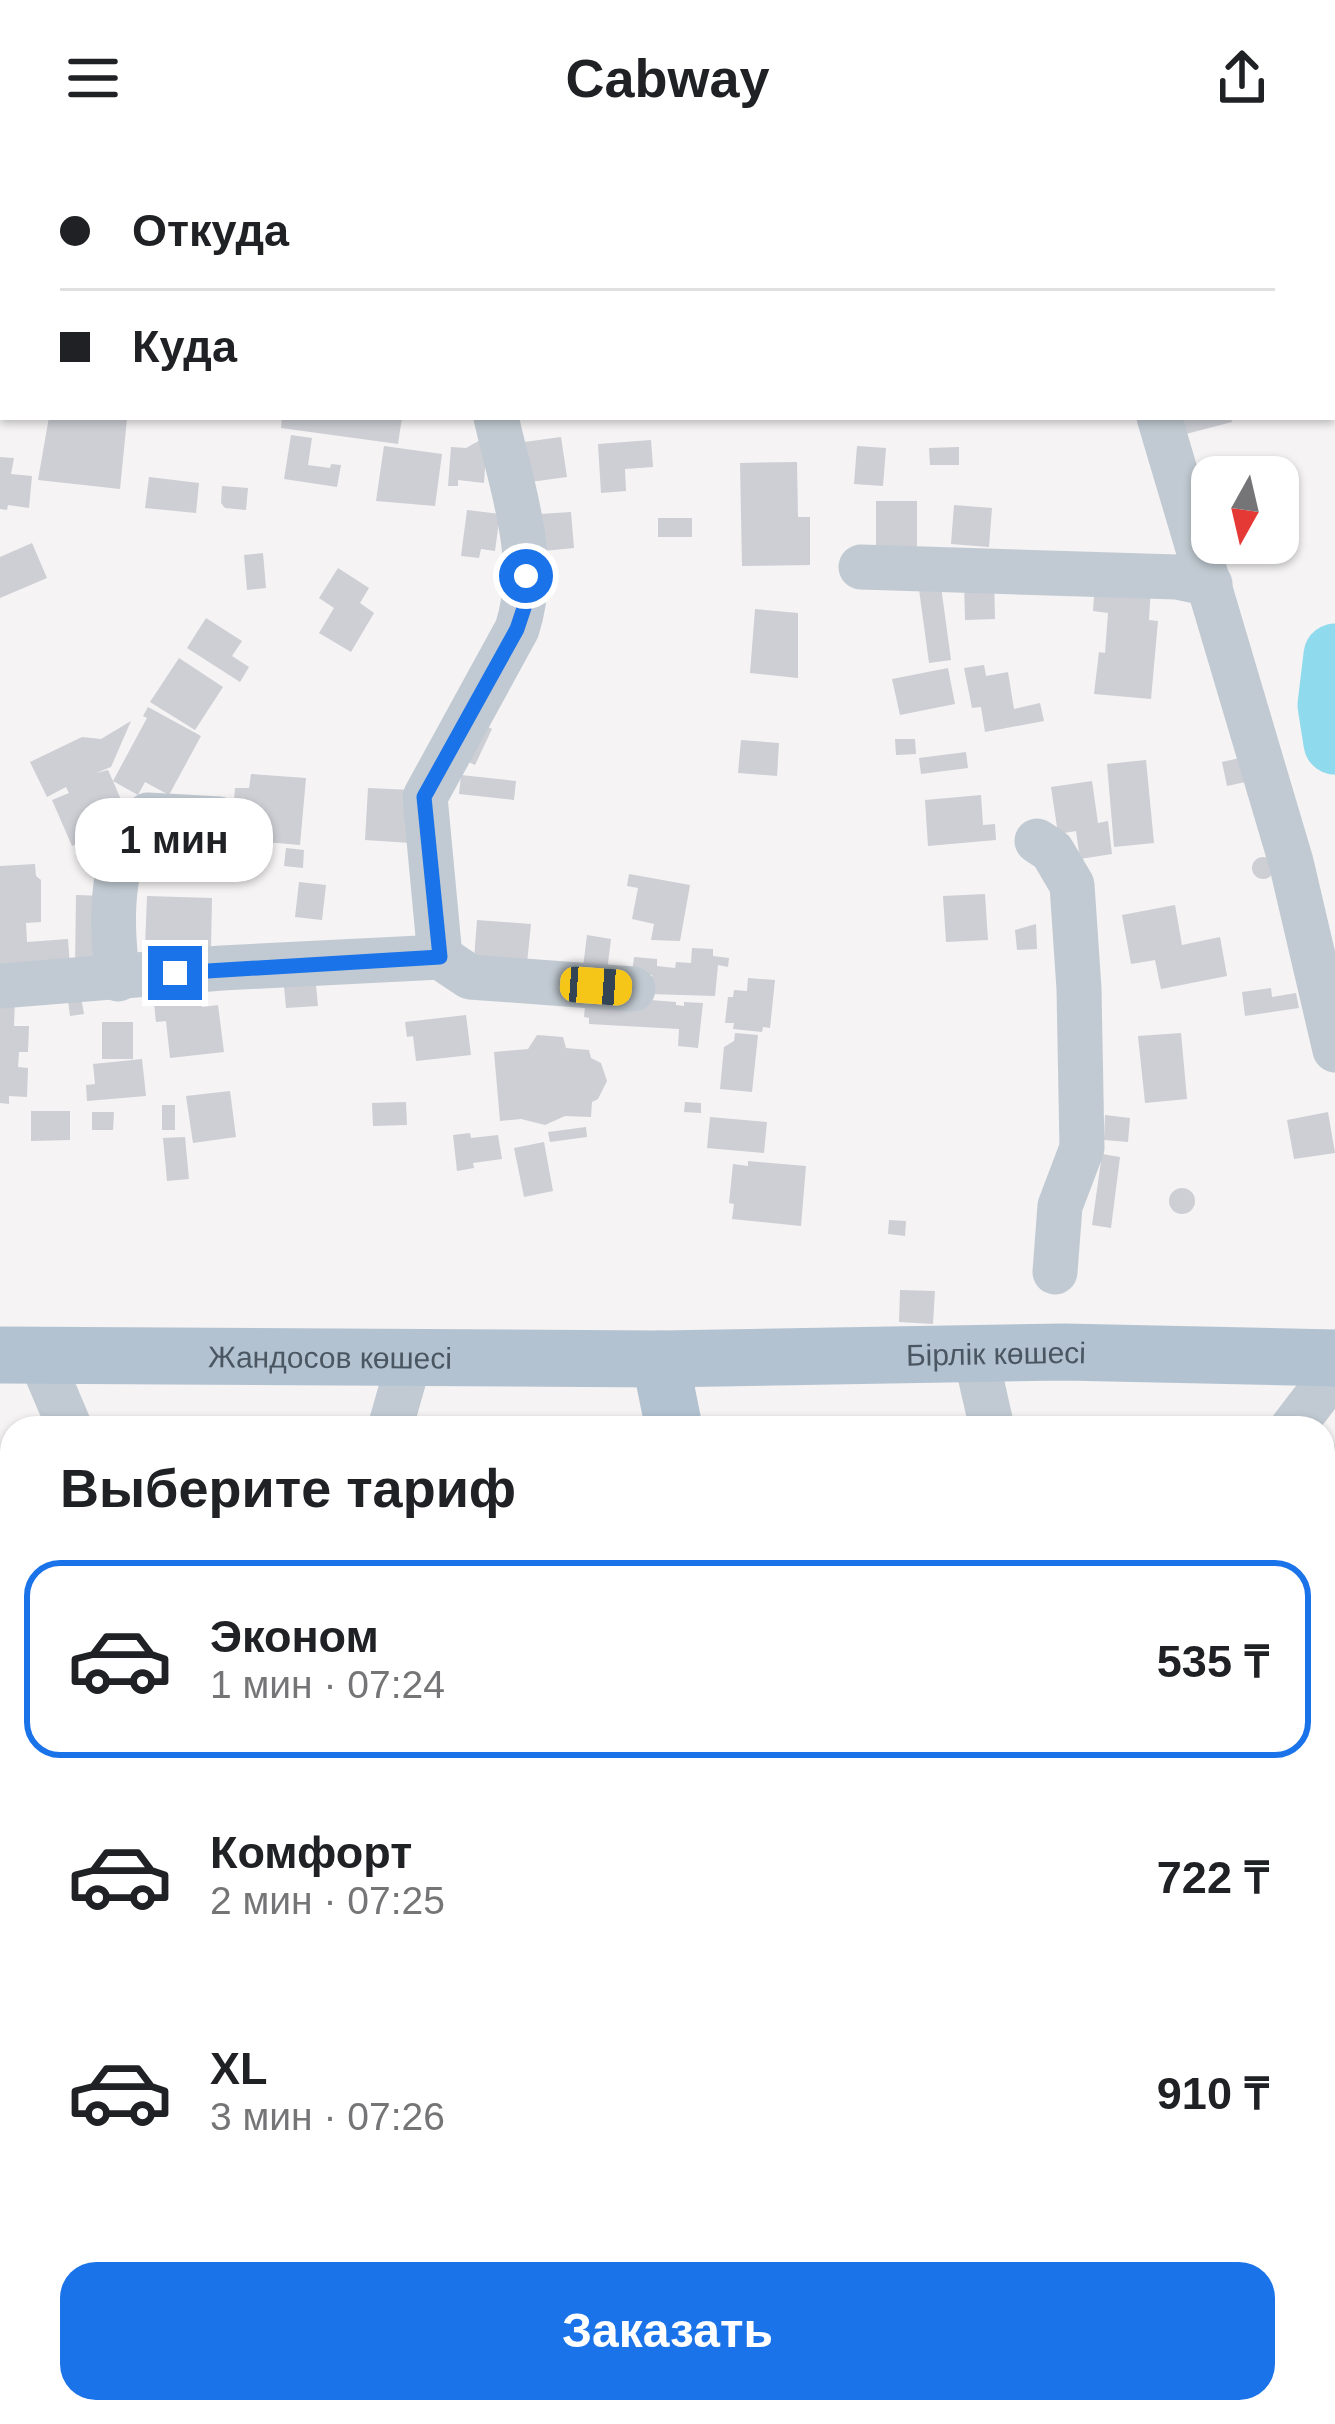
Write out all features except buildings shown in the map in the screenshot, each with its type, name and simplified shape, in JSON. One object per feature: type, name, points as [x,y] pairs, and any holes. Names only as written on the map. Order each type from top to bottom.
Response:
[{"type":"main road","name":"Бірлік көшесі","points":[[660,1359],[975,1353],[1335,1358]]},
{"type":"main road","name":"Жандосов көшесі","points":[[19,1355],[660,1359]]},
{"type":"main road","points":[[660,1359],[672,1416]]},
{"type":"street","points":[[440,957],[424,797],[517,629],[526,602],[526,551],[497,420]]},
{"type":"street","points":[[1160,420],[1291,862],[1335,1050]]},
{"type":"street","points":[[861,567],[1177,577],[1210,584]]},
{"type":"street","points":[[118,979],[116,895],[131,830],[148,815],[219,819]]},
{"type":"street","points":[[1037,841],[1052,850],[1072,885],[1079,989],[1082,1148],[1060,1206],[1055,1272]]},
{"type":"street","points":[[0,986],[440,957],[470,977],[633,989]]},
{"type":"street","points":[[975,1353],[989,1416]]},
{"type":"street","points":[[19,1355],[62,1416]]},
{"type":"street","points":[[393,1416],[410,1358]]},
{"type":"street","points":[[1301,1416],[1335,1372]]},
{"type":"waterway","points":[[1335,655],[1329,705],[1335,743]]},
{"type":"route","points":[[175,973],[440,957],[424,797],[517,629],[526,602],[526,576]]}]
